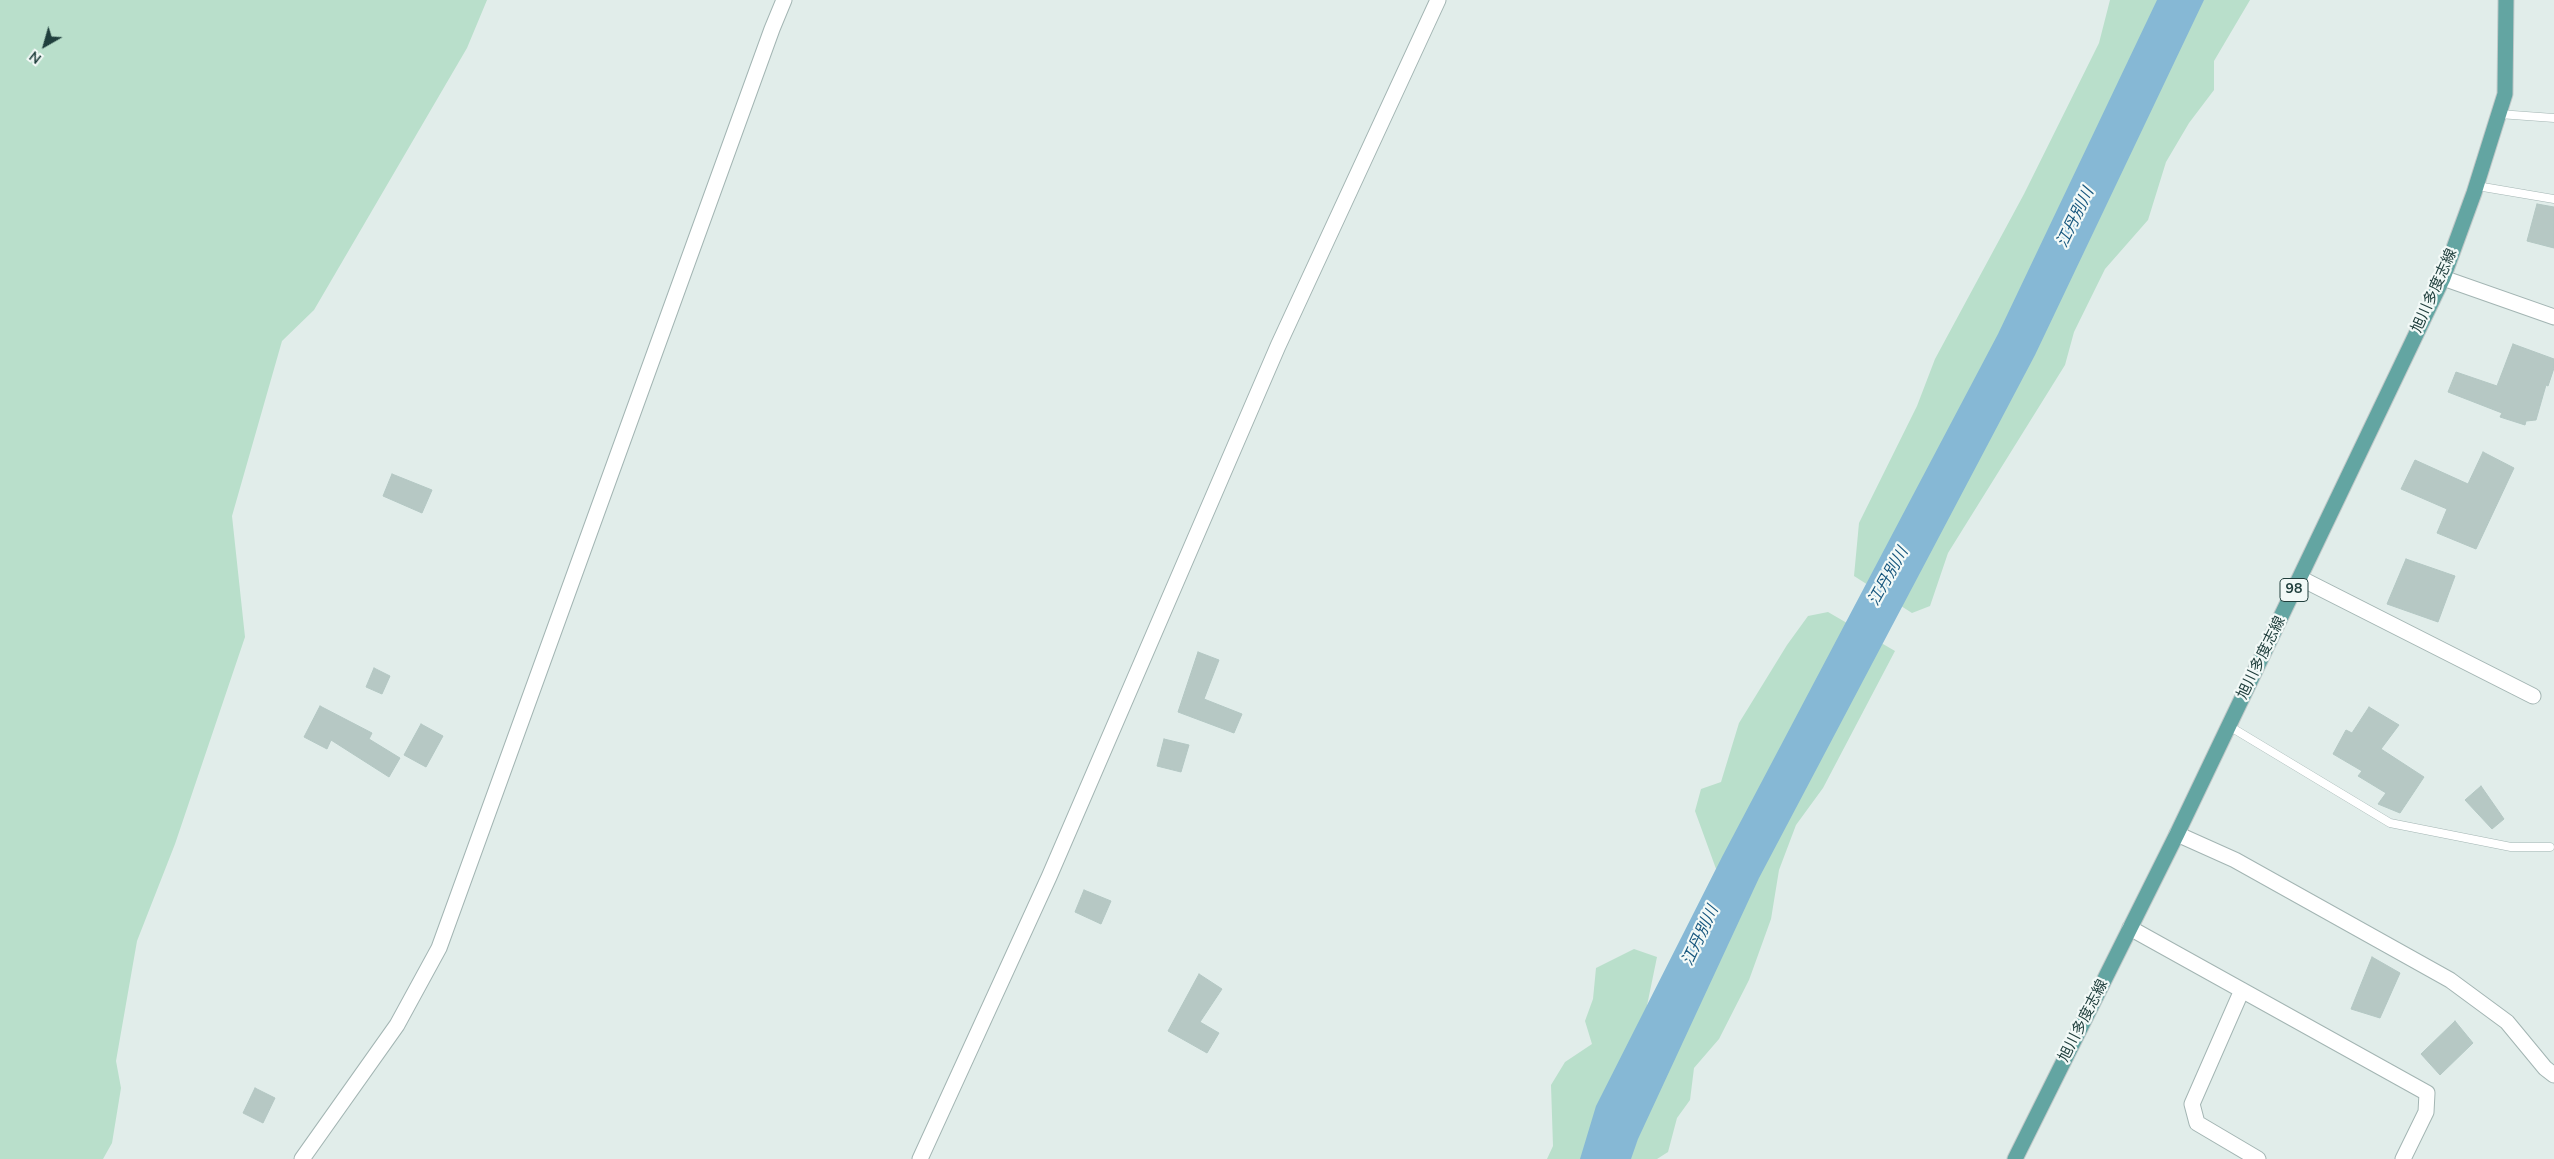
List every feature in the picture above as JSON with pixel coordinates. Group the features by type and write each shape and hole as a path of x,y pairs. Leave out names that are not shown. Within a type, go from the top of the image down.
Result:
{"main road":[{"name":"旭川多度志線","path":"2015,1159 2177,834 2443,278 2477,186 2505,94 2506,0"}],"street":[{"path":"302,1159 397,1025 439,948 784,0"},
{"path":"920,1159 1049,877 1278,346 1438,0"},
{"path":"2443,278 2554,317"},
{"path":"2300,578 2533,696"},
{"path":"2177,834 2235,860 2450,980 2507,1022 2545,1068 2554,1075"},
{"path":"2130,928 2427,1092 2426,1112 2403,1159"},
{"path":"2242,990 2192,1104 2197,1123 2258,1159"}],"lane":[{"path":"2499,114 2554,118"},
{"path":"2477,186 2554,199"},
{"path":"2229,726 2390,823 2511,847 2550,847"}],"green space":[{"path":"0,0 487,0 467,48 314,310 282,341 232,516 245,637 175,844 137,941 116,1061 121,1088 112,1143 103,1159 0,1159"},
{"path":"2110,0 2250,0 2214,61 2214,90 2189,123 2166,162 2148,220 2105,269 2074,332 2065,365 1948,553 1930,606 1912,613 1854,576 1859,523 1917,406 1935,359 2024,194 2099,43"},
{"path":"1828,612 1895,651 1823,788 1796,825 1779,870 1771,919 1749,980 1719,1039 1694,1068 1690,1100 1677,1118 1668,1152 1657,1159 1630,1159 1727,899 1695,811 1701,789 1721,782 1739,723 1787,645 1808,616"},
{"path":"1634,949 1657,957 1643,1025 1593,1159 1547,1159 1553,1146 1551,1085 1565,1062 1592,1044 1585,1021 1593,999 1596,968"}],"water":[{"name":"江丹別川","path":"2157,0 2204,0 2035,355 1759,878 1638,1139 1631,1159 1580,1159 1596,1106 1723,855 1998,334"}],"building":[{"path":"2537,204 2554,207 2554,248 2527,241"},
{"path":"2513,344 2554,359 2554,368 2548,386 2546,385 2536,420 2526,421 2525,425 2500,417 2502,413 2448,392 2456,372 2497,386"},
{"path":"2483,452 2514,468 2476,549 2437,533 2447,509 2401,489 2415,460 2468,484"},
{"path":"392,474 432,490 422,513 383,496"},
{"path":"2406,559 2455,576 2438,622 2387,604"},
{"path":"1198,652 1219,660 1204,699 1242,714 1234,733 1178,712"},
{"path":"374,668 390,676 382,694 366,687"},
{"path":"320,706 372,733 369,739 400,758 389,777 331,740 327,749 304,737"},
{"path":"2369,707 2399,725 2381,749 2424,777 2400,813 2378,804 2386,793 2358,776 2362,771 2333,754 2346,730 2352,733"},
{"path":"421,724 443,736 426,767 404,755"},
{"path":"1164,739 1189,745 1181,772 1157,766"},
{"path":"2481,786 2504,819 2492,829 2465,800"},
{"path":"1084,890 1111,901 1101,924 1075,912"},
{"path":"2372,957 2400,973 2380,1018 2351,1009"},
{"path":"1199,974 1222,989 1200,1022 1219,1033 1207,1053 1168,1031"},
{"path":"2455,1021 2473,1043 2440,1075 2421,1054"},
{"path":"255,1088 275,1098 263,1123 243,1113"}]}
